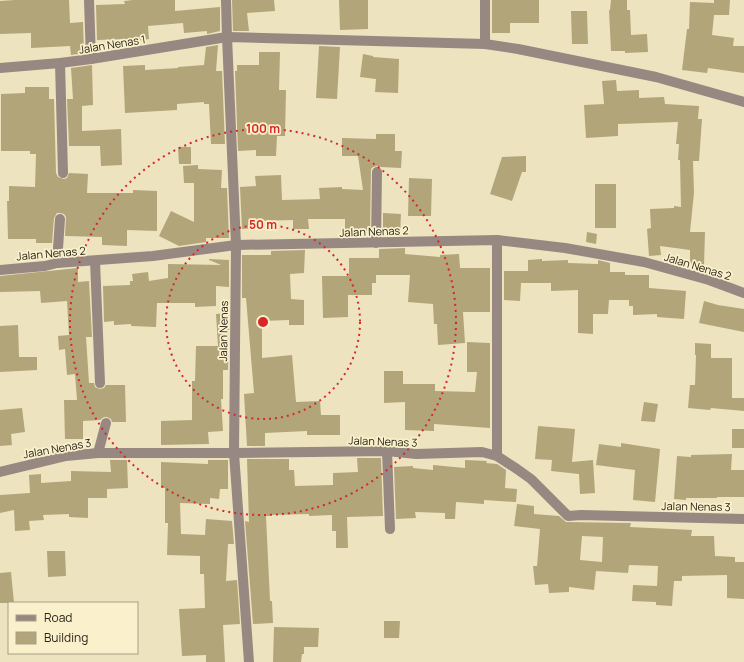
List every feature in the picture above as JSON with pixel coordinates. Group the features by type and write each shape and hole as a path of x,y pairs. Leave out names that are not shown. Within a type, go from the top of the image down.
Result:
{"street":[{"path":"89,0 91,60"},
{"name":"Jalan Nenas","path":"226,0 236,246 234,453 249,662"},
{"path":"485,0 485,44"},
{"name":"Jalan Nenas 1","path":"0,68 91,60 227,37 485,44 518,49 656,77 744,102"},
{"path":"60,63 63,173"},
{"path":"376,244 378,172"},
{"path":"57,263 60,219"},
{"path":"497,240 497,456"},
{"name":"Jalan Nenas 2","path":"0,270 45,266 57,263 153,256 236,246 376,244 497,240 565,248 644,262 710,280 744,293"},
{"path":"94,261 100,383"},
{"path":"98,453 106,423"},
{"path":"387,451 390,529"},
{"name":"Jalan Nenas 3","path":"0,472 66,456 98,453 387,451 416,454 482,452 497,456 531,480 568,516 581,515 744,519"}],"building":[{"path":"69,0 70,23 83,22 84,53 71,55 70,46 31,48 31,33 0,34 0,1"},
{"path":"175,0 175,11 220,7 220,31 207,34 207,31 184,33 183,23 148,26 149,39 129,42 129,39 97,40 96,5 125,4 124,1"},
{"path":"232,0 274,0 275,11 247,13 249,31 233,31"},
{"path":"339,0 368,0 368,29 340,30"},
{"path":"492,0 539,0 539,23 510,23 510,33 492,33"},
{"path":"611,0 627,0 627,10 630,10 631,35 647,34 648,52 625,53 625,51 611,51 609,10"},
{"path":"714,0 730,0 729,15 714,15 712,35 734,38 733,46 744,46 744,73 708,68 707,73 682,70 687,29 689,29 690,2 714,3"},
{"path":"571,11 587,11 588,44 572,44"},
{"path":"218,45 216,71 222,71 225,144 211,144 209,104 204,104 204,102 177,104 177,110 125,113 123,66 145,65 145,70 204,65 206,47"},
{"path":"319,46 340,47 337,99 316,98"},
{"path":"259,52 280,52 279,90 286,90 285,136 277,136 276,156 256,156 256,150 238,151 235,71 237,71 237,65 259,65"},
{"path":"363,54 373,57 399,59 398,93 375,92 376,79 360,77"},
{"path":"92,65 93,105 82,106 82,131 121,129 122,165 101,166 100,146 69,146 67,99 73,99 71,68"},
{"path":"616,80 617,91 639,90 639,98 664,97 665,104 699,106 698,119 702,119 699,161 693,161 694,193 690,232 705,232 704,266 690,265 690,250 660,246 661,255 649,256 647,229 651,228 650,209 674,208 674,206 681,207 680,160 678,160 679,144 676,144 678,122 618,124 618,136 586,138 584,105 604,104 602,81"},
{"path":"25,87 49,87 49,99 54,99 56,173 58,177 64,179 67,178 69,173 88,174 87,193 133,193 133,190 157,191 157,231 127,230 127,246 102,245 102,237 65,236 66,217 64,214 57,213 54,218 52,243 36,243 36,239 8,239 7,201 9,201 9,186 35,187 36,154 30,154 30,151 1,151 1,94 25,93"},
{"path":"376,134 395,134 395,151 402,151 401,168 377,166 371,169 370,233 345,232 345,219 308,219 309,229 293,229 293,220 255,221 255,228 242,229 240,187 256,186 255,176 281,175 282,200 320,199 319,188 342,187 342,189 363,190 358,156 342,156 342,138 376,139"},
{"path":"178,147 191,147 191,164 179,164"},
{"path":"526,156 526,172 522,172 512,201 490,194 502,157"},
{"path":"198,165 198,169 222,170 221,188 227,188 229,238 206,238 206,242 179,246 159,236 171,211 194,222 194,183 184,183 183,166"},
{"path":"409,178 432,179 431,216 408,216"},
{"path":"595,184 616,184 616,228 595,228"},
{"path":"383,213 401,214 400,235 383,236"},
{"path":"587,232 597,234 596,244 586,242"},
{"path":"405,248 405,254 440,257 440,255 459,254 460,268 490,268 490,312 463,312 465,343 438,345 437,324 434,324 433,304 408,302 410,275 376,275 376,283 372,283 372,295 348,295 348,317 323,318 322,276 349,276 349,258 379,258 379,249"},
{"path":"305,250 304,273 290,274 291,299 304,300 304,325 289,325 289,320 262,321 262,358 292,355 296,402 320,401 321,415 340,415 340,435 307,435 307,431 265,433 265,446 247,446 244,394 254,393 246,298 242,298 242,255 271,255 271,251"},
{"path":"209,259 229,260 229,287 216,286 216,306 195,307 195,303 157,303 156,327 131,326 131,324 114,325 114,321 104,322 103,286 130,285 130,281 133,281 132,274 148,272 149,281 168,278 168,264 221,265"},
{"path":"542,259 542,261 568,260 568,263 598,264 598,260 610,263 610,272 625,272 625,275 649,275 649,288 686,291 684,319 657,317 657,314 633,315 633,306 629,306 629,300 609,300 608,314 593,314 593,334 578,333 578,290 551,291 551,283 521,283 520,301 504,300 504,271 528,271 528,260"},
{"path":"78,268 78,282 89,281 92,337 86,337 89,383 94,383 95,387 100,389 104,388 106,385 125,385 126,422 112,422 111,419 107,417 100,420 83,421 83,439 65,439 64,400 77,400 75,374 67,375 65,349 59,350 58,336 69,335 67,301 41,303 40,291 0,292 0,276"},
{"path":"704,301 744,309 744,332 699,323"},
{"path":"229,313 228,370 223,370 223,399 221,399 223,431 208,432 209,444 161,445 161,421 192,420 192,381 195,381 196,346 218,346 216,314"},
{"path":"18,325 19,357 37,357 37,370 0,372 0,326"},
{"path":"467,342 490,343 490,428 434,424 434,431 405,430 405,402 384,403 384,371 403,371 403,384 435,384 435,391 475,392 477,372 467,372"},
{"path":"695,343 711,344 711,358 732,358 732,398 744,398 744,411 711,408 710,410 688,408 690,385 695,385"},
{"path":"644,402 658,404 655,422 641,421"},
{"path":"22,408 25,432 11,434 12,445 0,446 0,410"},
{"path":"538,426 575,429 572,462 593,460 595,493 580,494 579,474 551,471 552,460 535,459"},
{"path":"732,429 744,429 744,448 732,448"},
{"path":"621,443 660,449 655,502 633,500 635,470 596,465 599,444 621,447"},
{"path":"732,454 731,470 744,470 744,497 686,498 686,500 674,499 677,456 691,457 691,455"},
{"path":"357,458 381,458 383,516 347,517 348,548 336,548 336,531 332,531 332,515 309,516 309,514 266,516 270,601 272,601 273,623 253,624 245,521 249,522 247,459 289,459 289,470 294,470 295,486 333,485 333,473 358,472"},
{"path":"110,460 127,460 128,488 107,489 107,498 88,498 88,518 69,517 69,514 43,515 44,520 29,521 30,530 15,531 14,510 0,513 0,495 30,493 29,475 41,474 41,483 71,481 71,471 111,472"},
{"path":"208,460 228,460 228,489 220,489 219,499 210,498 210,504 180,503 181,534 205,535 206,519 232,521 234,544 228,544 226,581 237,580 240,624 223,625 225,662 206,662 206,655 182,656 179,609 205,608 204,574 200,574 200,556 167,555 168,523 165,523 165,488 161,488 161,462 208,464"},
{"path":"465,460 487,461 486,463 497,464 506,470 505,488 517,489 516,502 484,500 484,504 456,502 455,519 445,519 445,513 415,512 416,518 396,519 394,467 413,466 413,468 433,470 433,465 465,468"},
{"path":"517,504 534,506 534,514 559,516 566,522 631,523 630,527 692,530 691,536 714,536 715,556 735,557 735,562 744,562 744,599 727,598 727,575 682,576 682,581 674,581 672,606 656,605 656,602 632,601 633,585 657,586 658,566 629,565 628,573 596,571 594,590 569,587 569,592 549,593 548,584 535,585 533,566 537,566 540,529 514,526","holes":["582,536 603,537 602,562 580,560"]},
{"path":"47,551 65,551 66,576 48,577"},
{"path":"11,572 14,602 0,603 0,573"},
{"path":"384,621 400,621 399,638 384,638"},
{"path":"274,627 319,628 318,647 304,647 304,654 302,654 301,662 273,662"}]}
